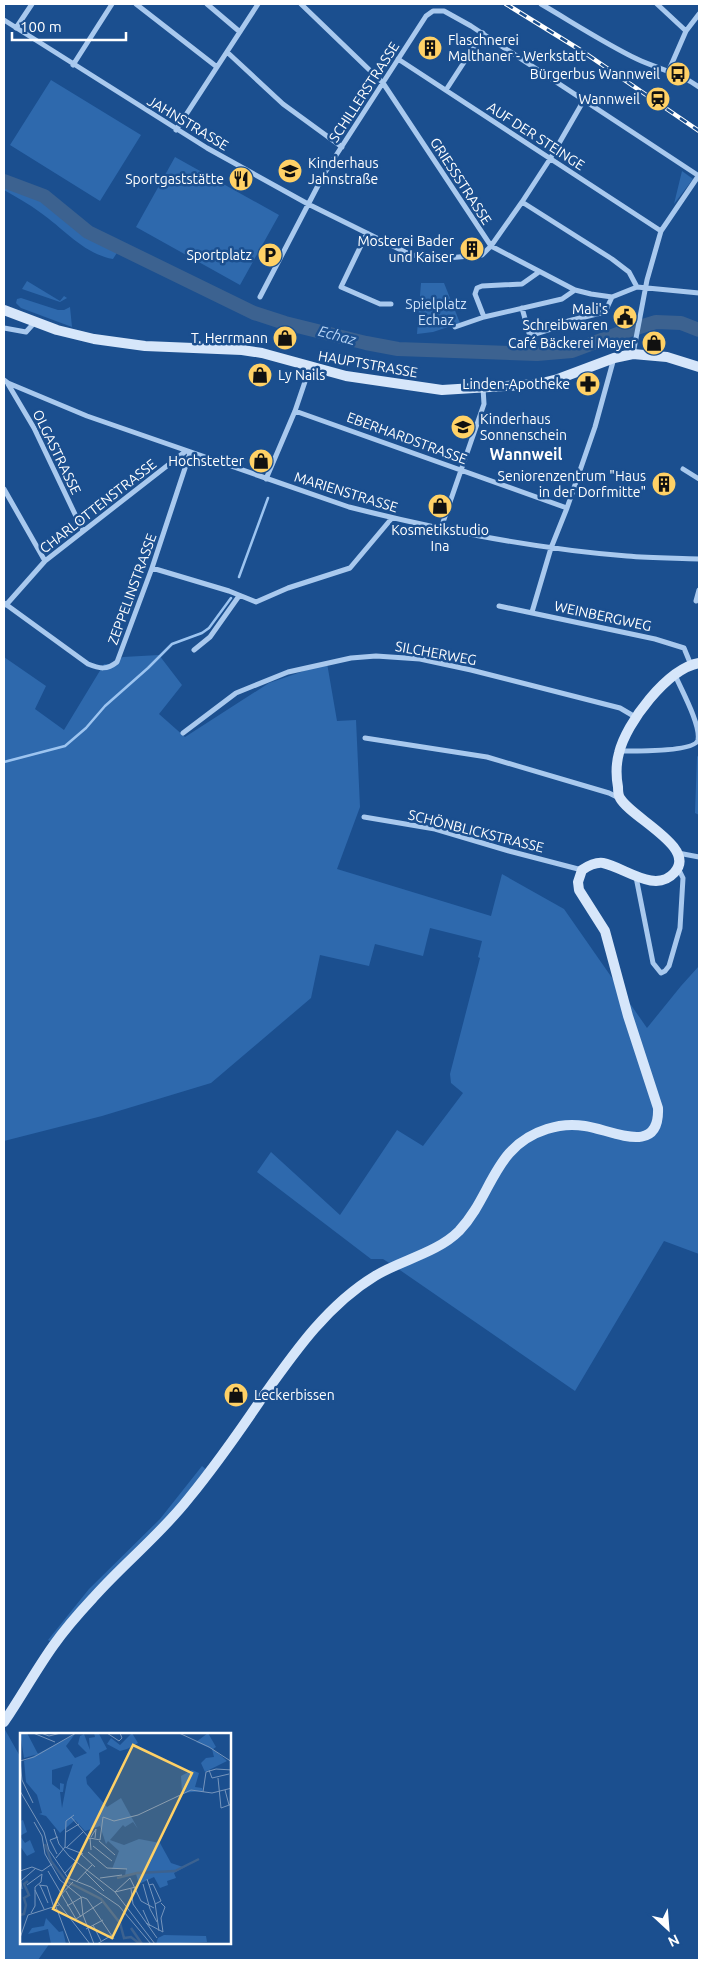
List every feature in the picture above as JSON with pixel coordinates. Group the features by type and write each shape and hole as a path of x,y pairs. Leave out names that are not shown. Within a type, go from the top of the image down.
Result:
{"street":[{"path":"16,28 32,4"},
{"path":"73,65 112,4"},
{"path":"136,4 217,67"},
{"path":"207,4 240,32"},
{"path":"176,130 258,4"},
{"name":"GRIESSSTRASSE","path":"301,4 384,83 491,246 575,290 612,297"},
{"path":"541,4 635,58 684,77 699,88"},
{"path":"657,4 686,31"},
{"name":"SCHILLERSTRASSE","path":"260,297 308,204 342,147 426,16 436,10 451,15 483,33"},
{"path":"669,70 686,31 698,17"},
{"name":"JAHNSTRASSE","path":"4,20 176,130 308,204 405,252 419,257 435,259 482,256 491,246"},
{"path":"446,90 483,33 699,176 661,231 646,288 633,354"},
{"path":"227,52 283,104 342,147"},
{"name":"AUF DER STEINGE","path":"398,60 661,231"},
{"path":"491,246 550,159 584,100"},
{"path":"522,202 612,259 628,272 637,287"},
{"path":"367,233 341,287 380,304 391,304"},
{"path":"484,317 476,296 477,288 482,286 522,284 539,272"},
{"path":"522,308 532,335 568,321 605,312 612,297 637,287 699,293"},
{"path":"455,327 484,317 562,299 575,290"},
{"name":"HAUPTSTRASSE","path":"4,310 66,332 94,339 146,346 234,349 262,353 310,368 346,376 442,390 548,382 614,358 633,354 661,356 699,367"},
{"path":"4,328 26,332 35,322"},
{"path":"532,612 551,548 595,427 614,358"},
{"path":"266,479 295,411 310,368"},
{"name":"MARIENSTRASSE","path":"6,381 87,416 349,507 441,528 551,548 628,556 699,559"},
{"name":"OLGASTRASSE","path":"6,381 34,428 84,531"},
{"path":"441,528 484,404 483,387"},
{"name":"EBERHARDSTRASSE","path":"295,411 567,508"},
{"name":"CHARLOTTENSTRASSE","path":"5,604 45,561 188,452"},
{"name":"ZEPPELINSTRASSE","path":"5,604 88,664 98,668 105,668 117,662 152,568 188,452"},
{"path":"683,469 699,479"},
{"path":"4,489 45,561"},
{"path":"152,568 229,591 256,602 288,588 350,568 392,518"},
{"path":"696,601 699,590"},
{"path":"194,650 210,637 239,596"},
{"name":"WEINBERGWEG","path":"499,606 655,638 684,648 695,664"},
{"name":"SILCHERWEG","path":"182,733 236,693 288,672 350,658 376,656 420,659 471,670 620,708 637,718"},
{"path":"620,798 616,774 619,751 627,731 652,694 675,675 695,664"},
{"path":"619,751 681,749 693,746 696,743 698,739 696,724 675,675"},
{"path":"4,1722 54,1644 71,1623 114,1576 168,1524 209,1472 286,1364 316,1328 353,1291 374,1276 444,1242 458,1232 470,1217 504,1158 516,1145 532,1135 549,1128 566,1125 584,1126 638,1138 656,1128 658,1108 628,1016 605,931 579,890 578,882 582,870 594,864 603,863 658,881 668,878 678,868 680,859 670,842 639,818 620,798 599,790 487,758 365,738"},
{"name":"SCHÖNBLICKSTRASSE","path":"364,816 435,829 508,851 582,870"},
{"path":"678,853 699,857"},
{"path":"635,875 653,963 661,973 669,966 680,928 683,878 678,868"}],"green space":[{"path":"51,80 141,135 100,201 10,145"},
{"path":"175,157 279,215 240,285 136,227"},
{"path":"682,171 693,179 674,204"},
{"path":"4,181 44,196 88,232 120,248 113,259 93,252 50,219 4,190"},
{"path":"27,281 60,301 64,296 67,298 60,302 22,289"},
{"name":"Spielplatz Echaz","path":"421,283 444,283 460,323 433,332 417,334"},
{"path":"21,298 58,310 70,307 72,327 21,308 16,303 17,299"},
{"path":"159,655 182,685 159,714 185,737 269,683 327,663 337,721 356,720 360,807 337,869 491,916 502,874 564,909 647,1028 699,966 699,1254 664,1241 575,1391 394,1266 383,1259 371,1259 257,1172 271,1152 340,1215 397,1130 423,1146 463,1093 451,1083 450,1074 480,958 478,957 482,941 430,928 423,956 375,944 369,966 320,955 311,998 211,1083 102,1116 4,1141 4,657 46,686 35,709 64,730 104,664 111,664 123,657"},
{"path":"699,754 699,815 695,813 697,757"},
{"path":"202,1466 209,1472 54,1644 48,1640 89,1589 160,1519"},
{"path":"4,1728 20,1756 20,1944 49,1944 38,1960 4,1960"}],"waterway":[{"name":"Echaz","path":"4,181 44,196 88,232 254,313 285,323 366,343 398,349 537,354 572,351 656,322 681,323 699,330"},
{"path":"239,577 268,498"},
{"path":"4,762 65,746 172,644 202,633 209,628 231,598"}],"railway":[{"path":"506,4 582,51 699,131"}],"place":[{"name":"Flaschnerei Malthaner - Werkstatt","path":"430,48"},
{"name":"Bürgerbus Wannweil","path":"678,74"},
{"name":"Wannweil","path":"658,99"},
{"name":"Kinderhaus Jahnstraße","path":"290,171"},
{"name":"Sportgaststätte","path":"241,179"},
{"name":"Mosterei Bader und Kaiser","path":"472,249"},
{"name":"Sportplatz","path":"270,255"},
{"name":"Mali's Schreibwaren","path":"625,317"},
{"name":"T. Herrmann","path":"285,338"},
{"name":"Café Bäckerei Mayer","path":"654,343"},
{"name":"Ly Nails","path":"260,375"},
{"name":"Linden-Apotheke","path":"588,384"},
{"name":"Kinderhaus Sonnenschein","path":"463,427"},
{"name":"Hochstetter","path":"261,461"},
{"name":"Seniorenzentrum \"Haus in der Dorfmitte\"","path":"664,484"},
{"name":"Kosmetikstudio Ina","path":"440,506"},
{"name":"Leckerbissen","path":"236,1395"}],"district":[{"name":"Wannweil","path":"526,454"}]}
